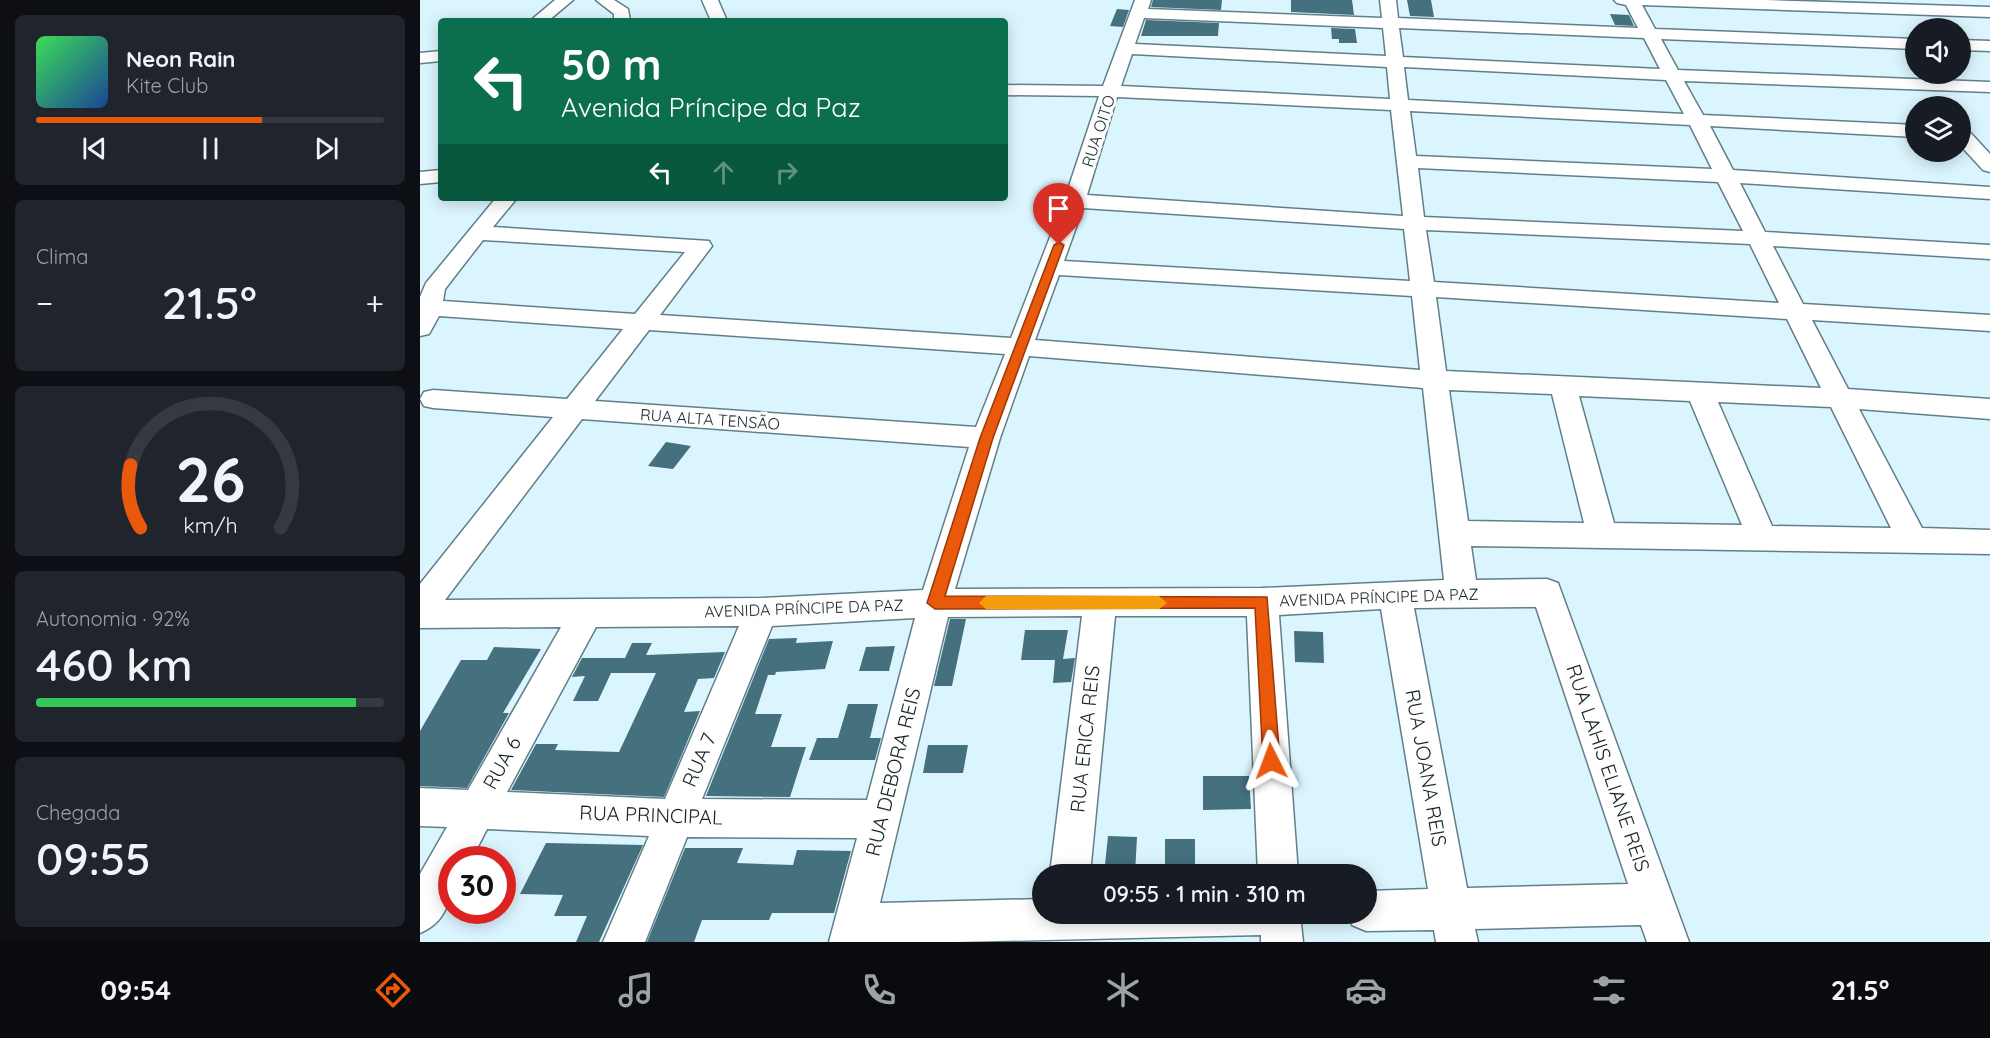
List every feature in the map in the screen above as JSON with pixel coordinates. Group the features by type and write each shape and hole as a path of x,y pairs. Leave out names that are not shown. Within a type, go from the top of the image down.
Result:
{"street":[{"path":"542,18 564,0"},
{"path":"604,0 622,12 622,18"},
{"path":"710,0 718,18"},
{"path":"1388,0 1406,162 1462,594"},
{"path":"1622,0 1844,4 1990,12"},
{"path":"1631,0 1698,122 1912,539"},
{"path":"1844,4 1905,72"},
{"path":"1141,7 1390,25 1905,43"},
{"name":"RUA OITO","path":"935,603 987,438 1075,201 1110,92 1128,49 1141,7"},
{"path":"1971,45 1990,46"},
{"path":"1128,49 1905,84"},
{"path":"420,58 438,56"},
{"path":"1916,84 1990,87"},
{"path":"1916,84 1927,96"},
{"path":"1008,90 1110,92 1400,108 1905,131"},
{"path":"1971,134 1990,135"},
{"path":"1971,144 1990,166"},
{"path":"1406,162 1726,176 1990,193"},
{"path":"504,201 434,288 424,318 644,321 1021,347 1434,380 1839,398 1990,409"},
{"path":"1075,201 1414,223 1758,238 1990,252"},
{"path":"420,608 577,410 701,246 477,232"},
{"path":"1051,267 1990,323"},
{"path":"1563,386 1602,535"},
{"path":"1700,392 1762,537"},
{"name":"RUA ALTA TENSÃO","path":"433,399 987,438"},
{"path":"1454,532 1990,542"},
{"name":"AVENIDA PRÍNCIPE DA PAZ","path":"420,614 761,612 935,603 1262,602 1395,594 1547,593"},
{"name":"RUA LAHIS ELIANE REIS","path":"1547,593 1668,942"},
{"name":"RUA JOANA REIS","path":"1395,594 1454,925"},
{"path":"1262,602 1277,864"},
{"name":"RUA DEBORA REIS","path":"853,933 935,603"},
{"name":"RUA ERICA REIS","path":"1071,864 1100,603"},
{"name":"RUA 7","path":"624,942 761,612"},
{"name":"RUA 6","path":"420,913 586,614"},
{"name":"RUA PRINCIPAL","path":"420,807 674,818 881,819"},
{"path":"1377,913 1454,925 1656,904"},
{"path":"853,933 1083,924"},
{"path":"1281,924 1282,942"}],"building":[{"path":"1153,0 1222,0 1221,10 1151,7"},
{"path":"1291,0 1352,0 1354,15 1291,12"},
{"path":"1407,0 1431,0 1434,17 1410,16"},
{"path":"1117,9 1129,10 1123,27 1110,26"},
{"path":"1610,14 1629,15 1634,26 1615,25"},
{"path":"1146,20 1219,23 1218,36 1141,36"},
{"path":"1331,28 1355,29 1357,43 1339,43 1339,39 1332,39"},
{"path":"666,442 691,446 673,469 648,466"},
{"path":"950,619 966,619 952,686 934,686"},
{"path":"1025,630 1068,630 1063,659 1075,658 1071,682 1053,683 1055,660 1021,660"},
{"path":"1294,631 1323,632 1324,663 1295,662"},
{"path":"797,638 796,643 833,641 825,669 776,672 775,675 768,675 755,714 782,714 771,747 806,747 790,797 706,796 769,639"},
{"path":"632,643 652,643 646,655 725,652 714,678 698,679 684,712 700,711 664,797 511,790 536,744 558,744 555,750 619,752 656,673 611,673 598,701 573,701 585,676 572,677 582,658 625,658"},
{"path":"895,646 889,671 859,671 866,647"},
{"path":"494,647 541,649 503,713 509,713 467,788 420,786 420,731 461,660 487,660"},
{"path":"848,704 878,704 870,738 881,738 875,760 809,760 817,738 838,738"},
{"path":"928,745 968,745 963,773 923,773"},
{"path":"1203,776 1249,776 1251,809 1203,810"},
{"path":"1108,836 1137,837 1136,864 1105,864"},
{"path":"1165,839 1195,839 1195,864 1165,864"},
{"path":"546,843 643,845 599,942 576,942 587,916 554,916 563,895 520,894"},
{"path":"685,848 743,848 737,863 793,865 797,850 851,851 834,913 772,913 769,920 702,920 694,942 647,942"}],"slow traffic":[{"path":"986,603 1159,603"}],"route":[{"path":"1059,245 987,438 935,603 1262,602 1271,761"}]}
